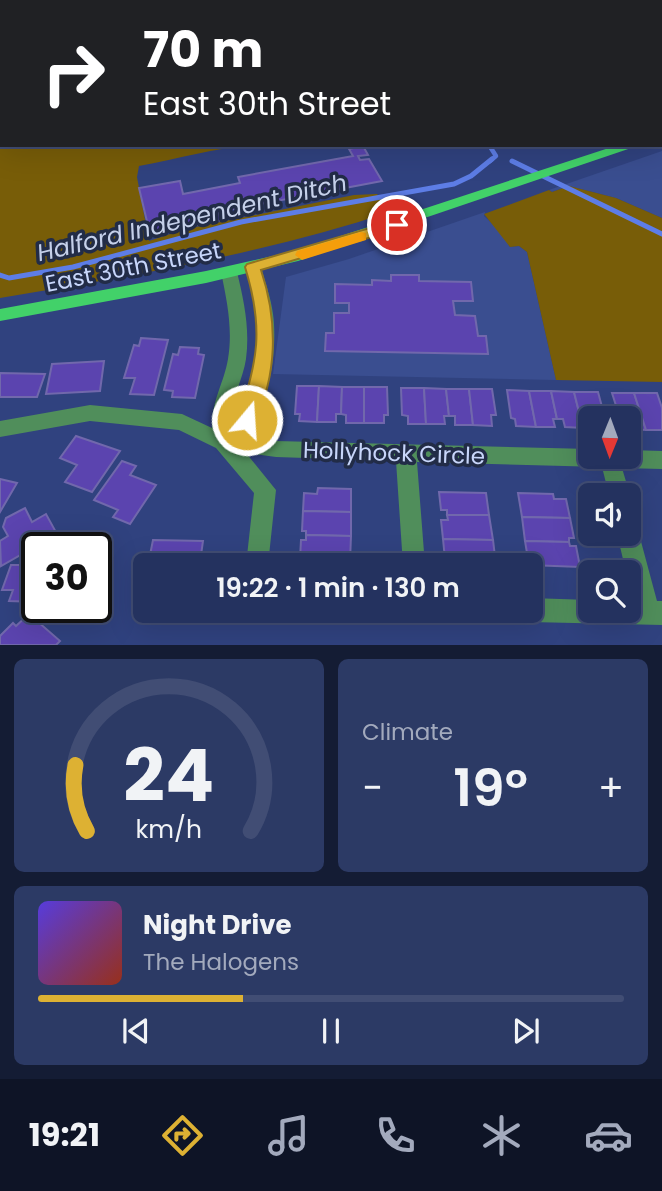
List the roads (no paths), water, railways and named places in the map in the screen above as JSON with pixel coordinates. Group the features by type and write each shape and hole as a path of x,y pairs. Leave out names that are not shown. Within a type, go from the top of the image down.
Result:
{"main road":[{"name":"East 30th Street","path":"0,315 229,272 323,249 626,147"}],"street":[{"path":"223,442 247,420 263,369 264,315 253,267"},
{"path":"223,442 221,411 237,361 239,333 229,272"},
{"path":"0,429 90,413 182,422 223,442 265,490 258,553"},
{"name":"Hollyhock Circle","path":"223,442 276,449 578,458"},
{"path":"406,453 413,553"},
{"name":"Hollyhock Circle","path":"641,460 662,460"},
{"path":"543,610 655,613 632,546"}],"waterway":[{"name":"Halford Independent Ditch","path":"490,147 496,156 490,161"},
{"name":"Halford Independent Ditch","path":"0,275 9,278 73,267 241,222 454,184 471,176 492,159"},
{"path":"512,161 662,234"}]}
